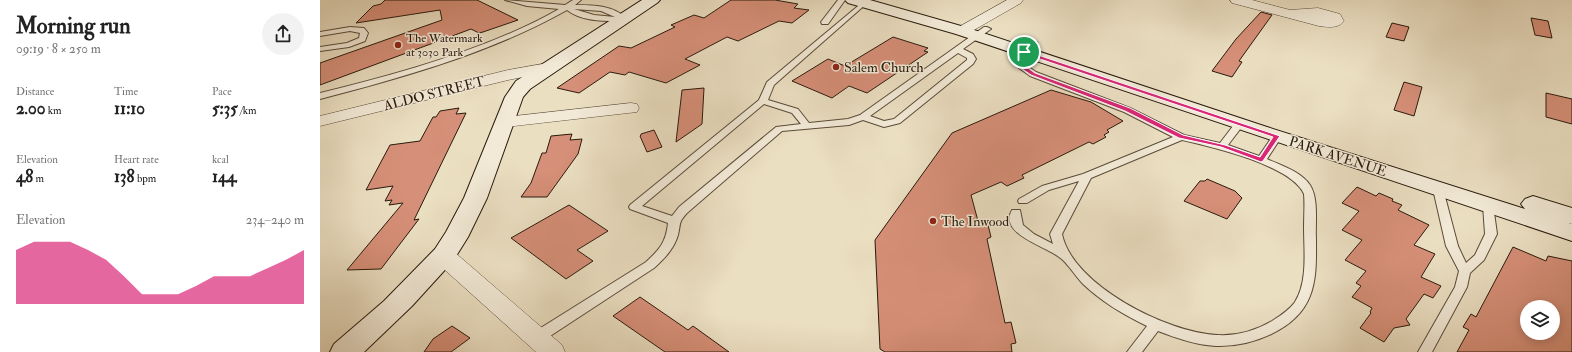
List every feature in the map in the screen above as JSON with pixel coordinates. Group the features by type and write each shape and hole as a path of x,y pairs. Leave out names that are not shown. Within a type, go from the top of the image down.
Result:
{"main road":[{"path":"344,352 401,301 444,256 476,195 514,97 523,85 652,0"},
{"name":"PARK AVENUE","path":"885,0 1029,48 1572,216"},
{"name":"PARK AVENUE","path":"859,2 974,30"},
{"name":"PARK AVENUE","path":"1029,48 1239,124 1572,233"}],"street":[{"path":"974,30 1016,0"},
{"path":"1237,0 1291,14"},
{"name":"ALDO STREET","path":"320,121 508,75 548,68"},
{"path":"505,122 631,108"},
{"path":"444,256 545,345"}],"lane":[{"path":"508,0 567,7 573,13 605,19 623,19"},
{"path":"320,96 425,67 490,44 567,7 578,0"},
{"path":"825,22 842,0"},
{"path":"674,221 634,207 763,101 770,84 859,2"},
{"path":"320,34 350,29 361,30 364,33 362,39 349,45 320,49"},
{"path":"545,345 650,265 664,252 672,236 674,221 683,210 779,130 806,125 849,122 863,117 957,50 974,30"},
{"path":"1029,48 1019,57 1019,61 1022,66 1033,74 1128,110 1181,136 1222,146 1261,160 1292,175 1301,182 1309,195 1310,247 1306,291 1300,305 1289,317 1275,326 1257,334 1235,339 1212,340 1188,335 1156,324 1119,306 1083,278 1057,243 1056,234 1087,176"},
{"path":"863,117 884,124 897,120 970,62 972,59 970,56 957,50"},
{"path":"763,101 795,111 806,125"},
{"path":"1222,146 1239,124"},
{"path":"1023,201 1032,193 1060,183 1087,176 1181,136"},
{"path":"1261,160 1276,136"},
{"path":"1438,189 1452,246 1465,271"},
{"path":"1425,352 1458,292 1465,271 1480,257 1491,234 1488,205"},
{"path":"1016,213 1016,224 1022,231 1034,239 1064,254"},
{"path":"1134,352 1138,349 1156,324"}],"building":[{"name":"The Watermark at 3030 Park","path":"385,0 477,0 518,20 479,33 471,29 320,85 320,63 442,20 440,10 356,23 373,6 381,4"},
{"path":"731,0 775,0 798,4 794,8 809,10 792,23 779,21 738,41 727,37 685,59 700,65 666,83 629,72 625,75 610,72 579,93 557,88 619,46 631,48 675,27 671,25 694,15 704,18"},
{"path":"1261,12 1272,15 1239,61 1242,62 1232,77 1212,71 1236,39"},
{"path":"1531,18 1548,21 1552,38 1535,35"},
{"path":"1392,23 1409,27 1404,41 1386,37"},
{"name":"Salem Church","path":"893,37 928,48 924,51 928,52 867,93 849,86 832,98 792,81 828,59 845,66"},
{"path":"1404,82 1422,87 1414,116 1394,110"},
{"path":"704,88 702,124 676,142 682,90"},
{"name":"The Inwood","path":"1051,90 1091,102 1123,121 1107,130 1109,132 1104,135 1106,137 1093,144 1089,142 1022,175 1024,178 1007,186 1001,182 971,195 978,221 987,221 991,237 987,239 1005,323 1011,322 1016,343 1011,344 1012,352 885,352 880,349 875,240 952,133"},
{"path":"1546,93 1572,99 1572,124 1546,117"},
{"path":"459,108 456,114 466,113 414,220 419,219 381,269 347,270 403,203 389,205 392,200 385,201 393,186 366,190 390,145 420,141 433,117 436,117 440,111"},
{"path":"654,130 662,147 647,152 640,136 641,134"},
{"path":"572,134 570,140 582,139 578,154 547,197 521,197 531,183 542,153 546,153 551,136"},
{"path":"1207,179 1235,191 1242,198 1227,219 1184,201 1200,181 1205,181"},
{"path":"1357,187 1376,196 1379,193 1393,199 1392,201 1402,205 1398,210 1429,225 1414,245 1435,254 1421,277 1441,286 1433,298 1424,294 1406,319 1410,325 1394,328 1384,342 1360,328 1371,313 1372,308 1352,297 1361,286 1356,283 1366,271 1345,260 1362,240 1342,230 1359,211 1342,203"},
{"path":"569,205 608,231 577,250 593,261 566,279 511,238"},
{"path":"1513,247 1546,261 1548,256 1572,261 1572,352 1457,352 1469,330 1463,327 1471,314 1476,317"},
{"path":"640,297 688,330 693,326 729,352 665,352 613,316"},
{"path":"452,326 470,338 451,352 424,352 433,339"}],"place":[{"name":"The Watermark at 3030 Park","path":"398,45"},
{"name":"Salem Church","path":"836,67"},
{"name":"The Inwood","path":"933,221"}],"route":[{"path":"1024,52 1276,136 1261,160 1202,140 1181,136 1128,110 1033,74 1022,66 1019,61 1019,57 1024,52"}]}
